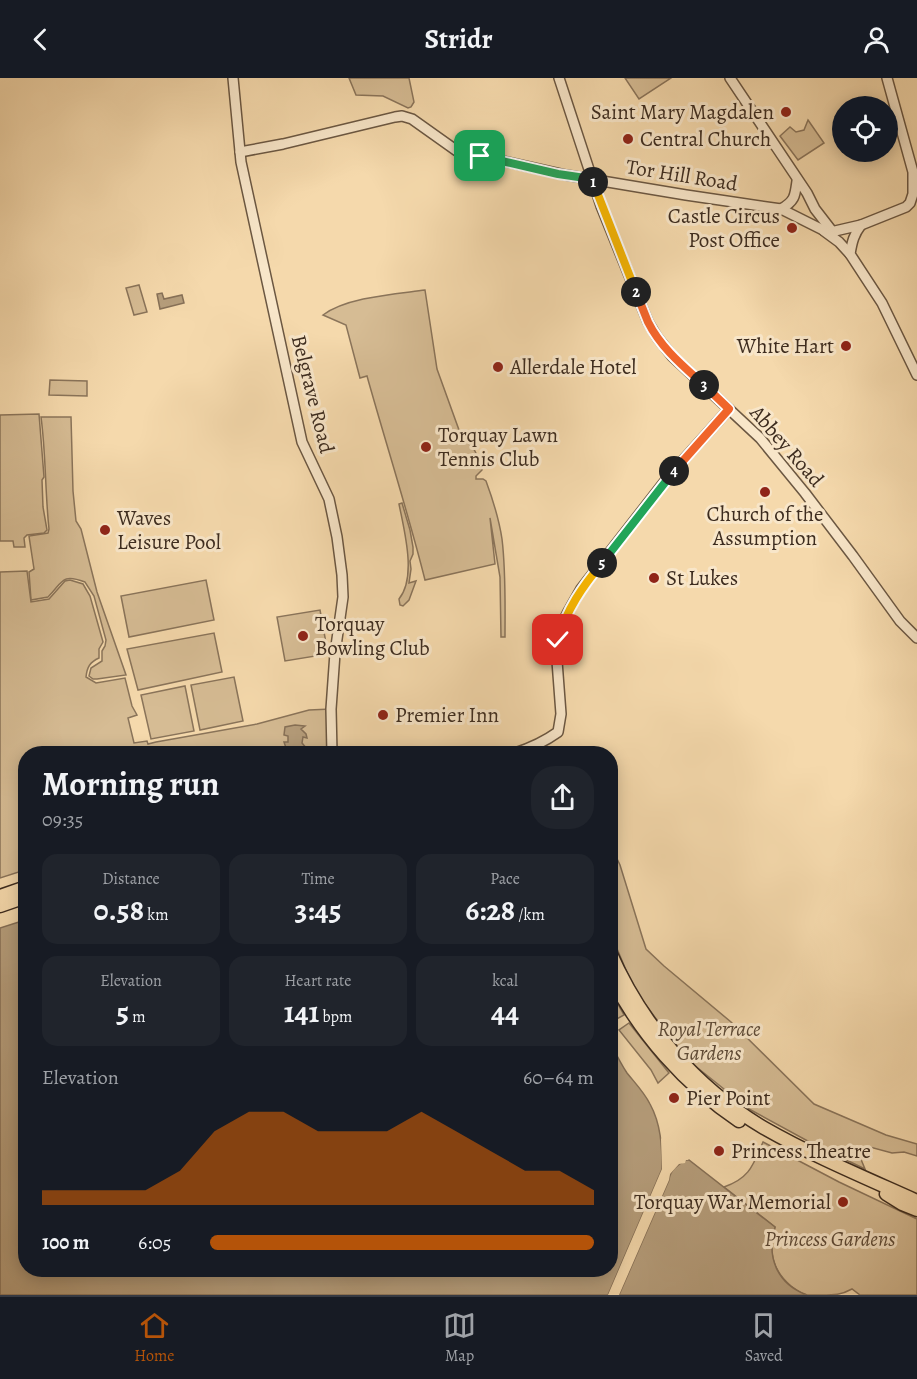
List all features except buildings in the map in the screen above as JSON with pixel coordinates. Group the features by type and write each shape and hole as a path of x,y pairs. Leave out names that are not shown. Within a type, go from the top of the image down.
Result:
{"main road":[{"path":"0,896 18,890"},
{"path":"0,906 18,900"},
{"path":"618,970 635,1002 655,1030 698,1079 719,1097 756,1123 792,1144 917,1201"},
{"path":"618,989 647,1033 676,1069 717,1106 783,1148 917,1210"}],"street":[{"name":"Belgrave Road","path":"233,78 240,152 251,213 302,442 329,500 337,537 343,597 335,653 331,709 332,746"},
{"path":"559,78 592,179"},
{"path":"729,78 830,231 850,254 882,303 917,375"},
{"path":"830,231 861,225 913,202 915,182 913,172 886,78"},
{"name":"Tor Hill Road","path":"240,152 402,116 412,119 457,151 558,174 781,208 830,231"},
{"name":"Abbey Road","path":"592,179 648,322 657,338 672,356 759,438 805,493 894,613 917,638"},
{"path":"781,208 790,204 795,196 797,181"},
{"path":"850,254 855,232 861,225"},
{"path":"535,746 558,732 561,714 557,661 558,640 562,624 581,588 669,477 729,409"}],"green space":[{"path":"349,78 409,78 414,102 408,108 383,96 356,95"},
{"path":"625,78 671,78 639,99"},
{"path":"808,120 824,143 798,160 780,136 790,127 796,132 804,130"},
{"path":"139,285 147,312 134,315 126,288"},
{"name":"Torquay Lawn Tennis Club","path":"425,290 437,369 463,441 473,448 482,467 476,479 486,481 499,524 504,564 505,637 501,637 500,577 490,518 495,564 425,580 367,376 360,378 346,325 323,315 358,300"},
{"path":"50,380 87,381 87,396 49,395"},
{"path":"39,414 44,477 42,480 43,507 47,530 44,533 27,535 24,538 25,547 14,547 13,541 0,541 0,415"},
{"path":"41,417 71,417 76,521 81,529 97,592 126,675 97,679 89,676 91,668 102,661 102,651 106,640 94,596 85,582 71,578 63,580 48,597 31,600 29,572 34,569 29,536 48,533 49,529"},
{"path":"402,503 413,547 409,583 416,581 409,600 403,606 400,605 399,599 407,579 408,553 399,504"},
{"path":"27,571 31,602 49,599 65,581 70,580 83,584 90,596 103,642 99,649 99,658 90,665 86,677 96,683 125,678 132,706 137,715 128,718 134,743 147,741 148,744 257,724 309,710 331,709 332,746 18,746 18,872 0,878 0,572"},
{"path":"206,580 214,620 129,637 121,596"},
{"name":"Torquay Bowling Club","path":"320,610 328,654 285,661 277,617"},
{"path":"214,633 222,672 138,690 127,649"},
{"path":"234,677 243,721 200,730 191,685"},
{"path":"185,686 194,731 151,739 141,695"},
{"name":"Royal Terrace Gardens","path":"618,861 646,949 731,1022 814,1104 886,1135 917,1144 917,1156 870,1147 860,1157 865,1169 749,1109 689,1061 634,989 618,951"},
{"path":"618,1004 624,1015 618,1018"},
{"path":"629,1023 669,1073 658,1083 651,1070 619,1030"},
{"name":"Princess Gardens","path":"763,1142 917,1219 917,1295 860,1295 852,1289 838,1294 807,1295 791,1286 773,1260 772,1244 775,1227 724,1187 740,1179 750,1170"}],"shaded area":[{"path":"162,293 164,299 182,295 184,303 160,309 157,294"},
{"path":"305,726 301,729 307,738 303,737 302,743 304,746 285,746 284,742 288,742 288,736 284,735 285,727"},
{"path":"18,922 18,1277 616,1277 608,1295 0,1295 0,928"},
{"path":"618,1057 625,1070 645,1095 657,1119 662,1169 618,1272"},
{"path":"689,1160 775,1227 772,1249 776,1268 788,1284 807,1295 619,1295 671,1173"}],"pier":[{"path":"661,1138 664,1141 665,1169 611,1295 608,1295 616,1277 618,1277 618,1272 662,1169"},
{"path":"685,1157 689,1160 679,1164 670,1174 619,1295 616,1295 666,1180 667,1172 677,1161"}],"place":[{"name":"Saint Mary Magdalen","path":"786,112"},
{"name":"Central Church","path":"628,139"},
{"name":"Castle Circus Post Office","path":"792,228"},
{"name":"White Hart","path":"846,346"},
{"name":"Allerdale Hotel","path":"498,367"},
{"name":"Torquay Lawn Tennis Club","path":"426,447"},
{"name":"Church of the Assumption","path":"765,492"},
{"name":"Waves Leisure Pool","path":"105,530"},
{"name":"St Lukes","path":"654,578"},
{"name":"Torquay Bowling Club","path":"303,636"},
{"name":"Premier Inn","path":"383,715"},
{"name":"Pier Point","path":"674,1098"},
{"name":"Princess Theatre","path":"719,1151"},
{"name":"Torquay War Memorial","path":"843,1202"}],"route":[{"path":"480,156 558,174 592,179 648,322 657,338 672,356 729,409 669,477 581,588 562,624 558,640"}]}
